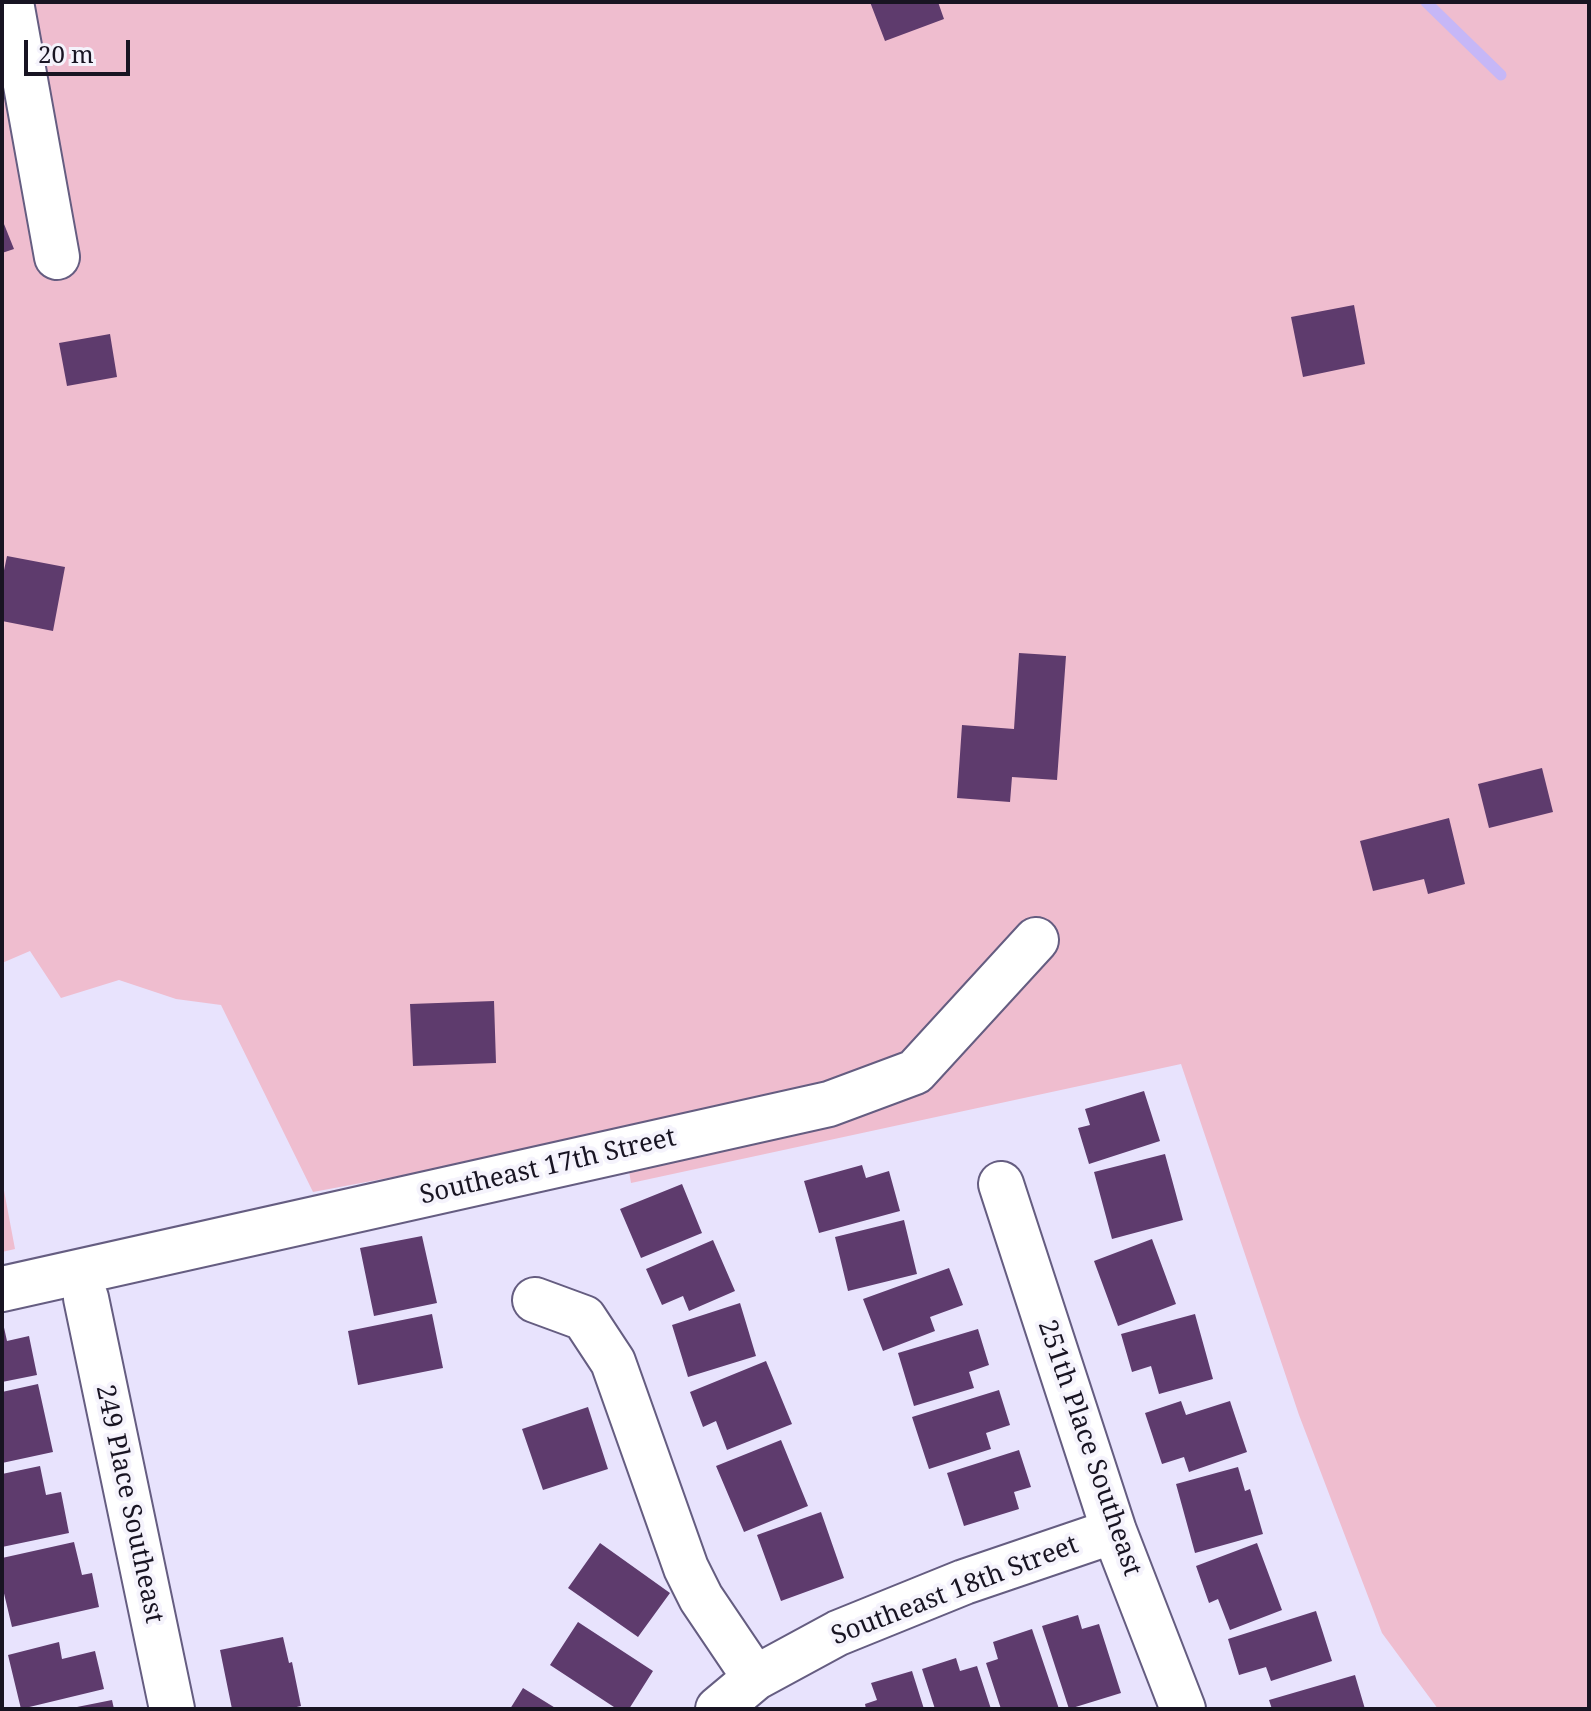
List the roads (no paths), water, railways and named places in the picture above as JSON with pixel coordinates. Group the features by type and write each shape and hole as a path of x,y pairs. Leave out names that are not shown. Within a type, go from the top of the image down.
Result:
{"street":[{"path":"11,2 57,257"},
{"name":"Southeast 17th Street","path":"2,1289 829,1104 915,1072 1036,940"},
{"name":"251th Place Southeast","path":"1001,1184 1114,1531 1183,1709"},
{"name":"249 Place Southeast","path":"86,1298 172,1709"},
{"path":"535,1300 584,1318 613,1362 686,1568 701,1598 755,1678"},
{"name":"Southeast 18th Street","path":"718,1709 755,1678 838,1633 898,1607 1114,1531"}],"waterway":[{"path":"1426,2 1501,75"}]}
